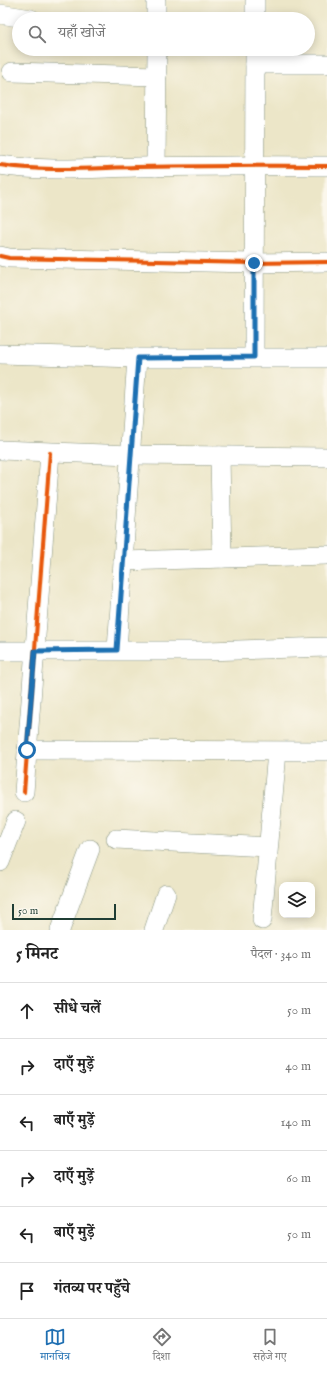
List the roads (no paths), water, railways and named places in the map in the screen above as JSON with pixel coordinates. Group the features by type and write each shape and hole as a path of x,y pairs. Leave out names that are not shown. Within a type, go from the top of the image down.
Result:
{"street":[{"path":"156,0 156,12"},
{"path":"255,0 255,12"},
{"path":"0,14 12,16"},
{"path":"156,167 157,56"},
{"path":"254,357 255,56 327,64"},
{"path":"12,72 157,76"},
{"path":"0,165 19,168 63,169 255,165 327,166"},
{"path":"0,256 9,258 254,263 327,262"},
{"path":"0,354 138,358 327,358"},
{"path":"117,650 138,358"},
{"path":"0,450 131,455 327,458"},
{"path":"24,792 50,453"},
{"path":"220,456 222,558"},
{"path":"124,561 327,555"},
{"path":"0,651 207,651 327,647"},
{"path":"27,750 327,751"},
{"path":"262,920 277,752"},
{"path":"0,862 16,822"},
{"path":"116,839 268,848"},
{"path":"60,930 90,849"},
{"path":"154,930 166,894"}]}
